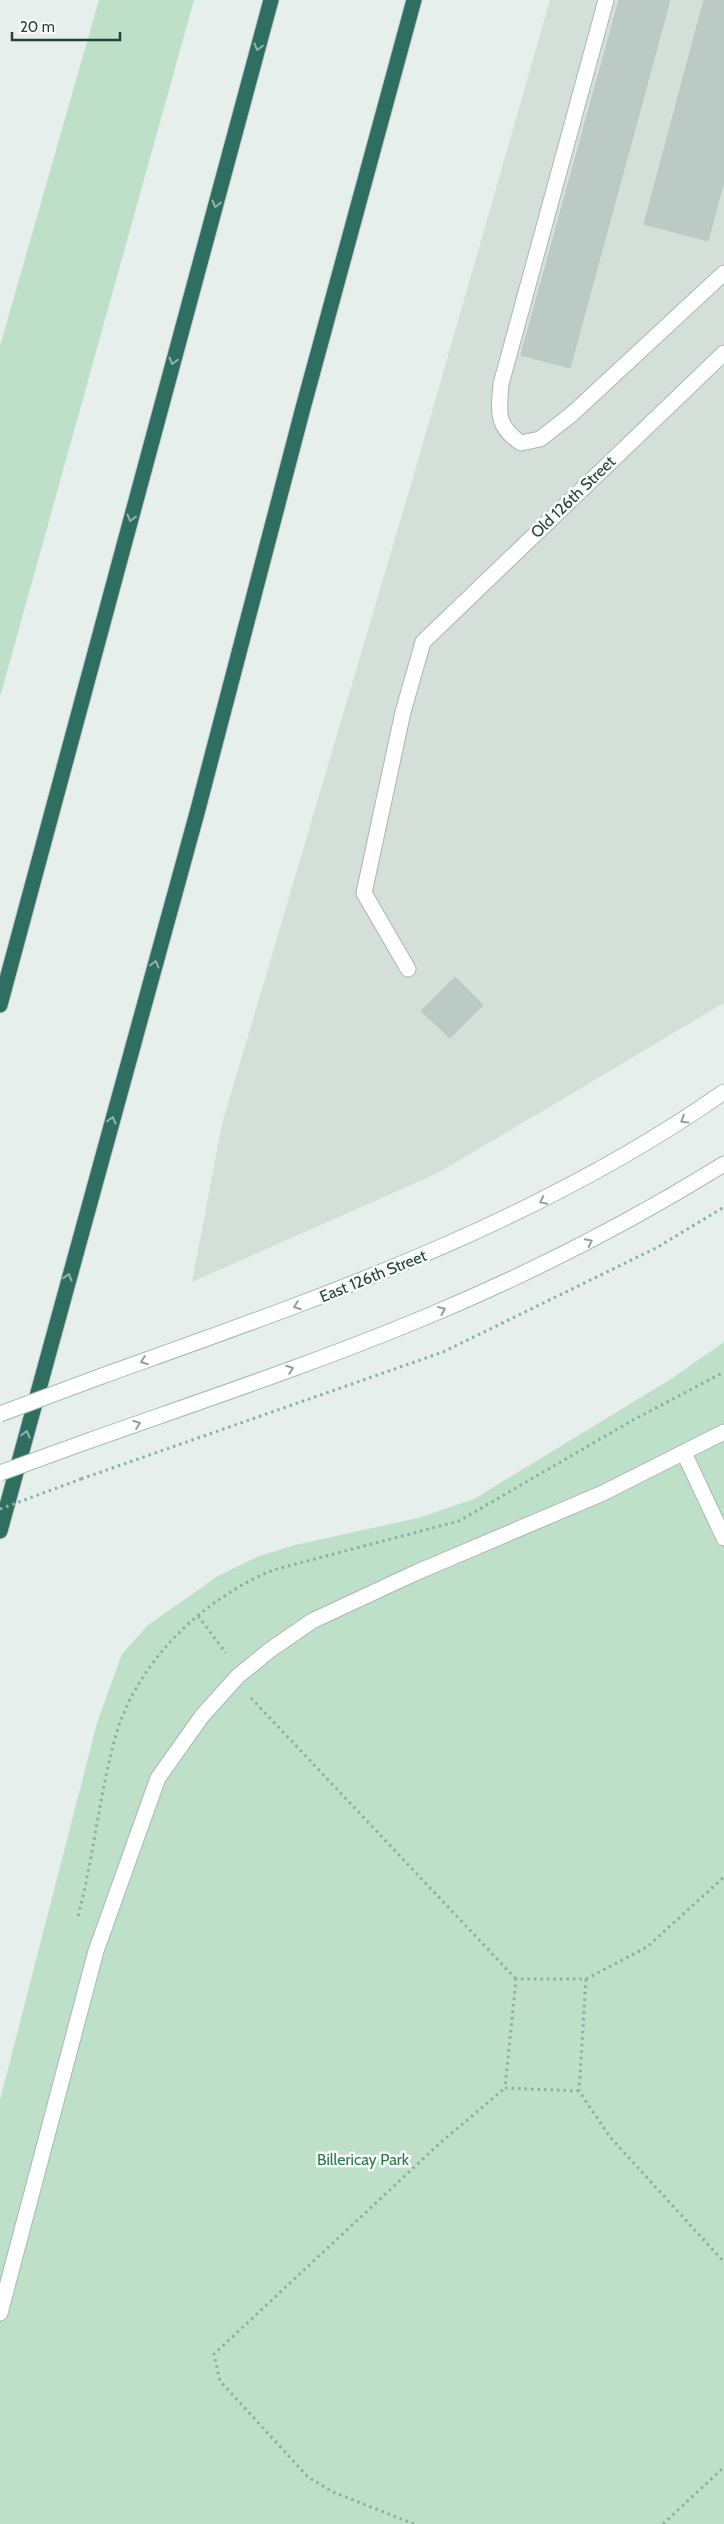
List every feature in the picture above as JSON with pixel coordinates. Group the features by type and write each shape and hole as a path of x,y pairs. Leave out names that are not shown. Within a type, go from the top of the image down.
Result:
{"highway":[{"path":"0,1005 271,0"},
{"path":"0,1532 197,812 303,408 414,0"}],"main road":[{"path":"606,0 501,384 498,418 508,435 521,442 540,439 572,414 724,273"},
{"name":"Old 126th Street","path":"408,969 364,893 403,712 423,642 724,353"},
{"name":"East 126th Street","path":"0,1414 309,1302 443,1248 553,1196 602,1169 686,1118 724,1092"},
{"path":"0,1473 327,1356 428,1316 621,1226 724,1164"},
{"path":"0,2313 96,1951 158,1778 202,1716 238,1676 312,1620 603,1493 724,1432"},
{"path":"684,1453 724,1538"}],"path":[{"path":"0,1509 443,1352 656,1248 724,1208"},
{"path":"77,1920 107,1769 117,1733 139,1686 174,1636 223,1596 253,1578 273,1570 428,1530 459,1520 633,1420 724,1372"},
{"path":"198,1616 229,1657 248,1695 516,1979 586,1979 648,1947 724,1876"},
{"path":"505,2088 516,1979"},
{"path":"586,1979 580,2091 610,2138 724,2262"},
{"path":"414,2524 333,2492 308,2476 220,2381 214,2354 439,2144 505,2088 580,2091"},
{"path":"664,2524 724,2467"}],"shaded area":[{"path":"550,0 724,0 724,1003 438,1173 192,1282 222,1124 417,464"}],"green space":[{"path":"99,0 194,0 0,697 0,346"},
{"name":"Billericay Park","path":"724,1342 724,2524 0,2524 0,2100 97,1723 122,1654 148,1625 218,1576 259,1556 295,1545 418,1518 474,1499 671,1379"}],"building":[{"path":"619,0 670,0 570,368 521,355"},
{"path":"704,0 724,0 724,181 708,241 644,224"},
{"path":"455,977 483,1005 450,1038 421,1011"}]}
